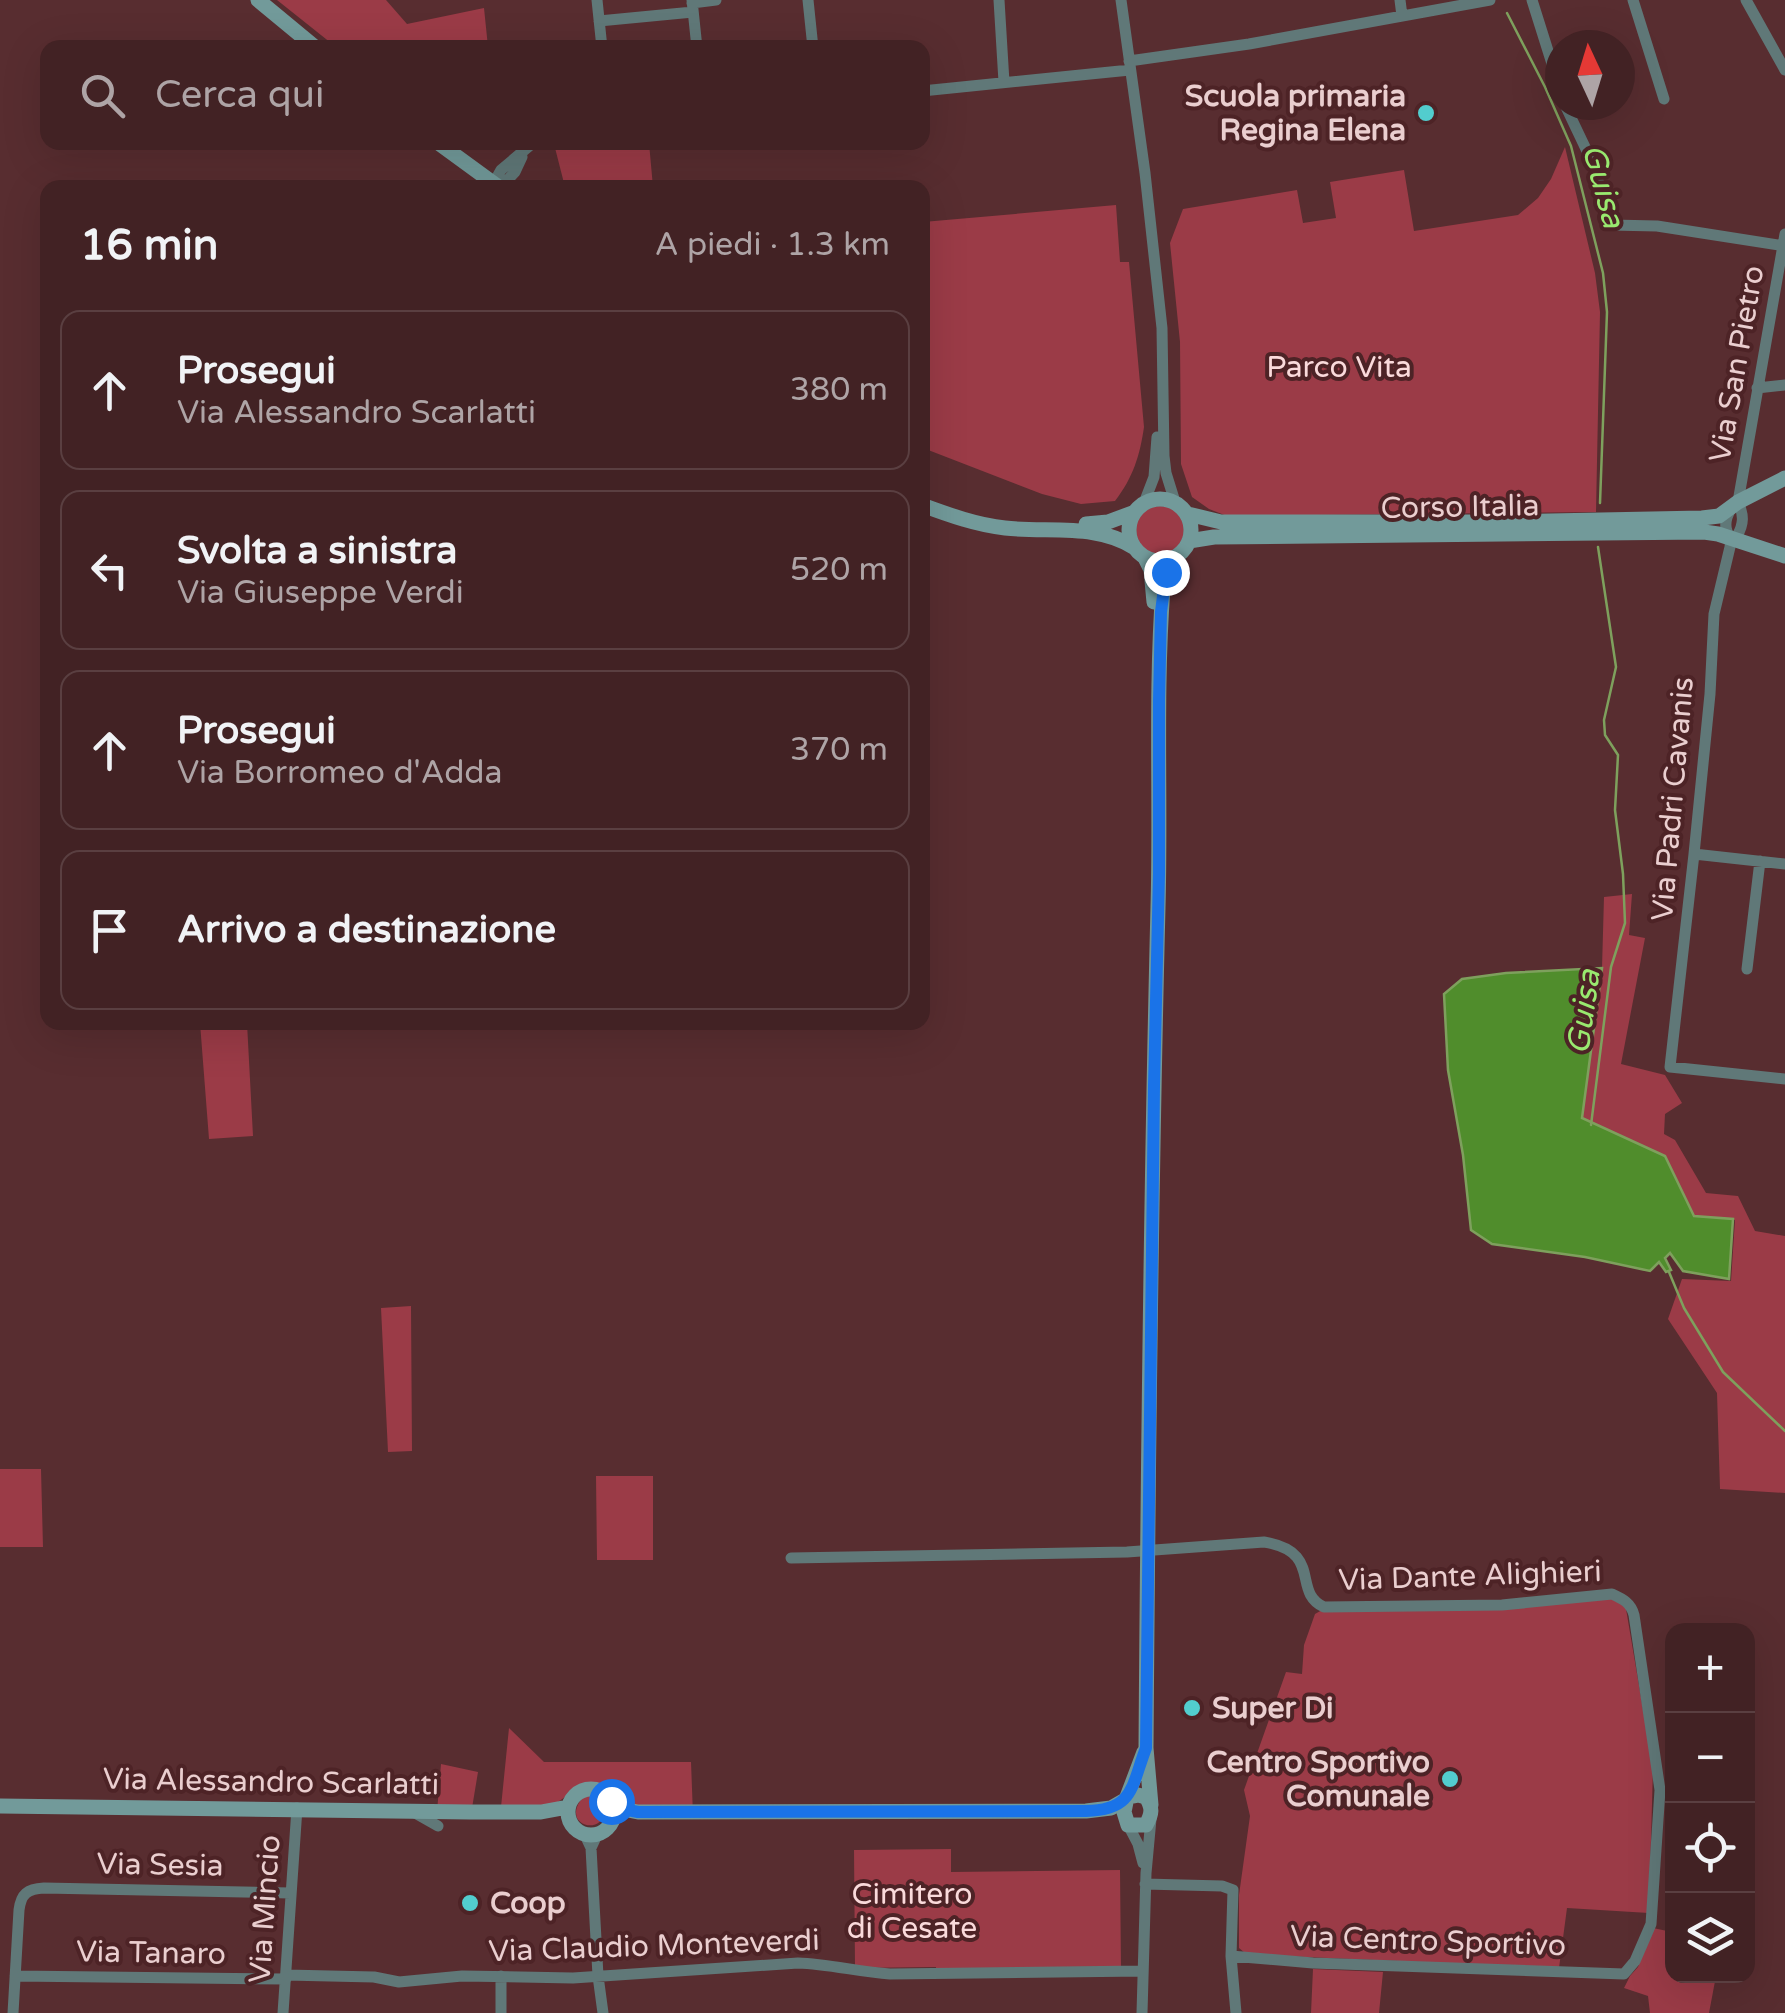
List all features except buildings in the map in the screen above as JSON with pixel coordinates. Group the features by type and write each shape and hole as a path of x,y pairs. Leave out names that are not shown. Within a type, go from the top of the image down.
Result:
{"street":[{"path":"258,0 306,40"},
{"path":"597,0 601,40"},
{"path":"599,21 716,0"},
{"path":"808,0 812,40"},
{"path":"999,0 1004,82"},
{"path":"1121,0 1162,328 1164,456 1174,502"},
{"path":"1400,0 1402,16"},
{"path":"930,91 1130,66 1490,0"},
{"path":"1532,0 1545,41"},
{"path":"1633,0 1664,99"},
{"path":"1746,0 1785,70"},
{"path":"693,5 696,40"},
{"path":"1572,120 1595,168 1608,221 1614,225 1657,226 1752,243 1784,242"},
{"path":"445,150 489,180"},
{"path":"445,150 490,180"},
{"path":"497,180 526,150"},
{"path":"500,180 515,172 528,150"},
{"path":"515,172 516,180"},
{"name":"Via San Pietro","path":"1731,538 1742,522 1742,510 1730,509 1784,242"},
{"path":"1159,701 1154,583 1129,530 1155,470 1162,328"},
{"path":"1757,388 1785,384"},
{"path":"1730,509 1785,478"},
{"path":"963,519 1012,524 1095,524 1118,520 1158,499 1174,502 1188,514 1191,524 1189,540 1172,559 1163,588 1159,701 1146,1748 1151,1810 1142,2013"},
{"path":"930,508 1006,528 1100,533 1113,536 1157,561 1172,559"},
{"name":"Corso Italia","path":"1188,514 1219,522 1499,522 1730,509"},
{"name":"Corso Italia","path":"1189,540 1704,532 1785,556"},
{"name":"Via Padri Cavanis","path":"1731,538 1714,614 1710,694 1670,1067 1785,1080"},
{"path":"1694,854 1785,864"},
{"path":"1747,970 1760,861"},
{"name":"Via Dante Alighieri","path":"1148,1549 1264,1542 1282,1545 1298,1558 1305,1571 1307,1589 1314,1602 1324,1607 1502,1605 1612,1594 1625,1600 1634,1615 1660,1790 1651,1924 1635,1961 1624,1974"},
{"path":"791,1558 1148,1549"},
{"path":"1145,1879 1138,1844 1124,1812 1146,1748"},
{"path":"591,1838 578,1830 568,1813 577,1793 592,1789 604,1793 613,1813"},
{"path":"613,1813 1095,1811 1138,1795 1146,1797 1151,1810 1146,1825 1128,1824 1095,1811"},
{"name":"Via Alessandro Scarlatti","path":"0,1806 568,1813"},
{"name":"Via Mincio","path":"283,2013 297,1808"},
{"path":"412,1811 438,1826"},
{"path":"591,1838 604,1830 613,1813"},
{"path":"591,1838 590,1891 603,2013"},
{"path":"1145,1879 1233,1890 1231,1956 1236,2013"},
{"name":"Via Sesia","path":"15,1976 20,1899 28,1891 44,1888 292,1893"},
{"name":"Via Centro Sportivo","path":"1231,1956 1313,1963 1624,1974"},
{"name":"Via Claudio Monteverdi","path":"286,1977 374,1977 399,1982 501,1976 520,1971 598,1976 798,1963 890,1974 1143,1971"},
{"path":"13,2013 15,1976"},
{"name":"Via Tanaro","path":"15,1976 286,1977"},
{"path":"500,2013 501,1976"}],"green space":[{"path":"277,0 386,0 407,24 484,8 487,40 327,40"},
{"name":"Parco Vita","path":"1565,147 1595,273 1600,312 1596,512 1227,516 1192,497 1181,464 1180,342 1170,243 1183,209 1297,190 1303,223 1336,218 1330,182 1404,170 1414,231 1518,215 1538,198"},
{"path":"556,150 650,150 652,180 563,180"},
{"path":"1116,205 1120,262 1129,262 1144,427 1135,466 1115,501 1081,504 1042,494 930,451 930,221"},
{"path":"1160,506 1177,513 1184,530 1177,547 1160,554 1143,547 1136,530 1143,513"},
{"path":"1632,894 1629,935 1645,938 1621,1064 1665,1075 1682,1103 1665,1114 1664,1134 1675,1140 1706,1193 1738,1196 1755,1231 1785,1236 1785,1493 1720,1489 1717,1393 1668,1319 1682,1279 1731,1281 1735,1220 1694,1216 1665,1156 1582,1119 1602,968 1604,897"},
{"path":"201,1030 247,1030 253,1136 209,1139"},
{"path":"411,1306 412,1451 388,1452 381,1308"},
{"path":"0,1469 41,1469 43,1547 0,1547"},
{"path":"596,1476 653,1476 653,1560 597,1560"},
{"name":"Centro Sportivo Comunale","path":"1609,1598 1626,1609 1653,1768 1649,1913 1567,1908 1559,1968 1259,1955 1239,1948 1239,1895 1250,1816 1244,1790 1286,1672 1302,1674 1304,1645 1315,1614 1322,1610"},
{"path":"509,1728 544,1762 691,1762 693,1815 601,1800 601,1820 588,1825 577,1817 583,1797 568,1795 552,1806 501,1807"},
{"path":"441,1764 478,1772 471,1814 437,1812"},
{"name":"Cimitero di Cesate","path":"951,1849 951,1872 1120,1870 1121,1969 855,1968 854,1850"},
{"path":"1653,1928 1665,1931 1665,1983 1715,1983 1709,2013 1650,2013 1648,1996 1624,1988 1638,1967"},
{"path":"1313,1969 1383,1972 1379,2013 1311,2013"}],"water":[{"path":"1602,968 1582,1118 1665,1156 1694,1216 1733,1219 1729,1279 1683,1271 1670,1253 1665,1258 1671,1270 1666,1272 1659,1262 1650,1271 1492,1244 1471,1230 1448,1070 1444,994 1462,979"}],"waterway":[{"name":"Guisa","path":"1507,13 1571,146 1603,273 1607,312 1600,503"},
{"name":"Guisa","path":"1591,1125 1611,967 1625,923 1615,810 1618,755 1605,735 1604,720 1616,667 1598,547"},
{"name":"Guisa","path":"1669,1272 1684,1308 1723,1372 1785,1431"}],"place":[{"name":"Scuola primaria Regina Elena","path":"1426,113"},
{"name":"Super Di","path":"1192,1708"},
{"name":"Centro Sportivo Comunale","path":"1450,1779"},
{"name":"Coop","path":"470,1903"}],"route":[{"path":"611,1801 613,1807 638,1812 1095,1811 1111,1808 1127,1797 1146,1748 1159,701 1166,572"}]}
